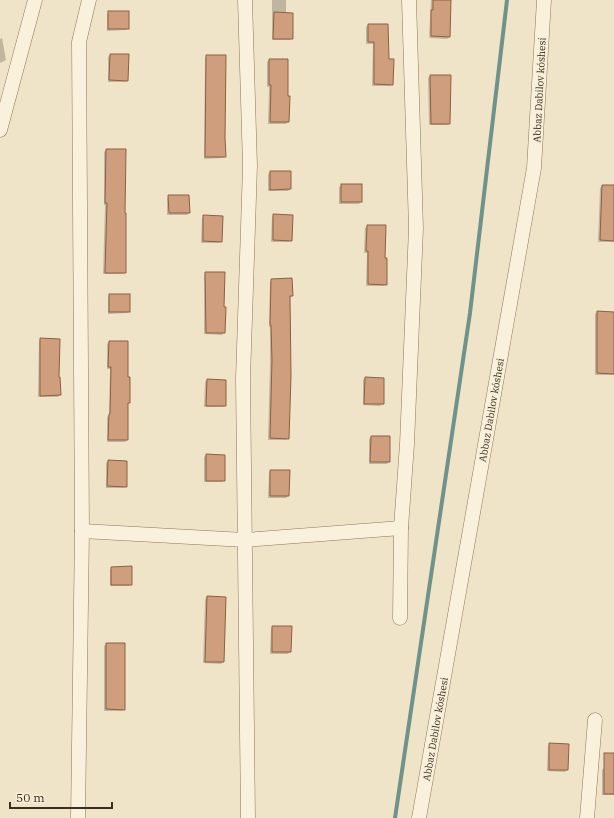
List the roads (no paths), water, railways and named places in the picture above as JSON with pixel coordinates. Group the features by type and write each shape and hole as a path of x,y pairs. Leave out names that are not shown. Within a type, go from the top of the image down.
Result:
{"street":[{"path":"0,130 35,0"},
{"path":"78,818 82,531 79,42 89,0"},
{"path":"245,0 250,166 243,379 248,818"},
{"path":"400,618 401,528 407,444 416,228 409,0"},
{"name":"Abbaz Dabilov kóshesi","path":"419,818 534,168 544,0"},
{"path":"82,531 245,540 401,528"},
{"path":"587,818 595,720"}],"waterway":[{"path":"395,818 470,313 507,0"}]}
